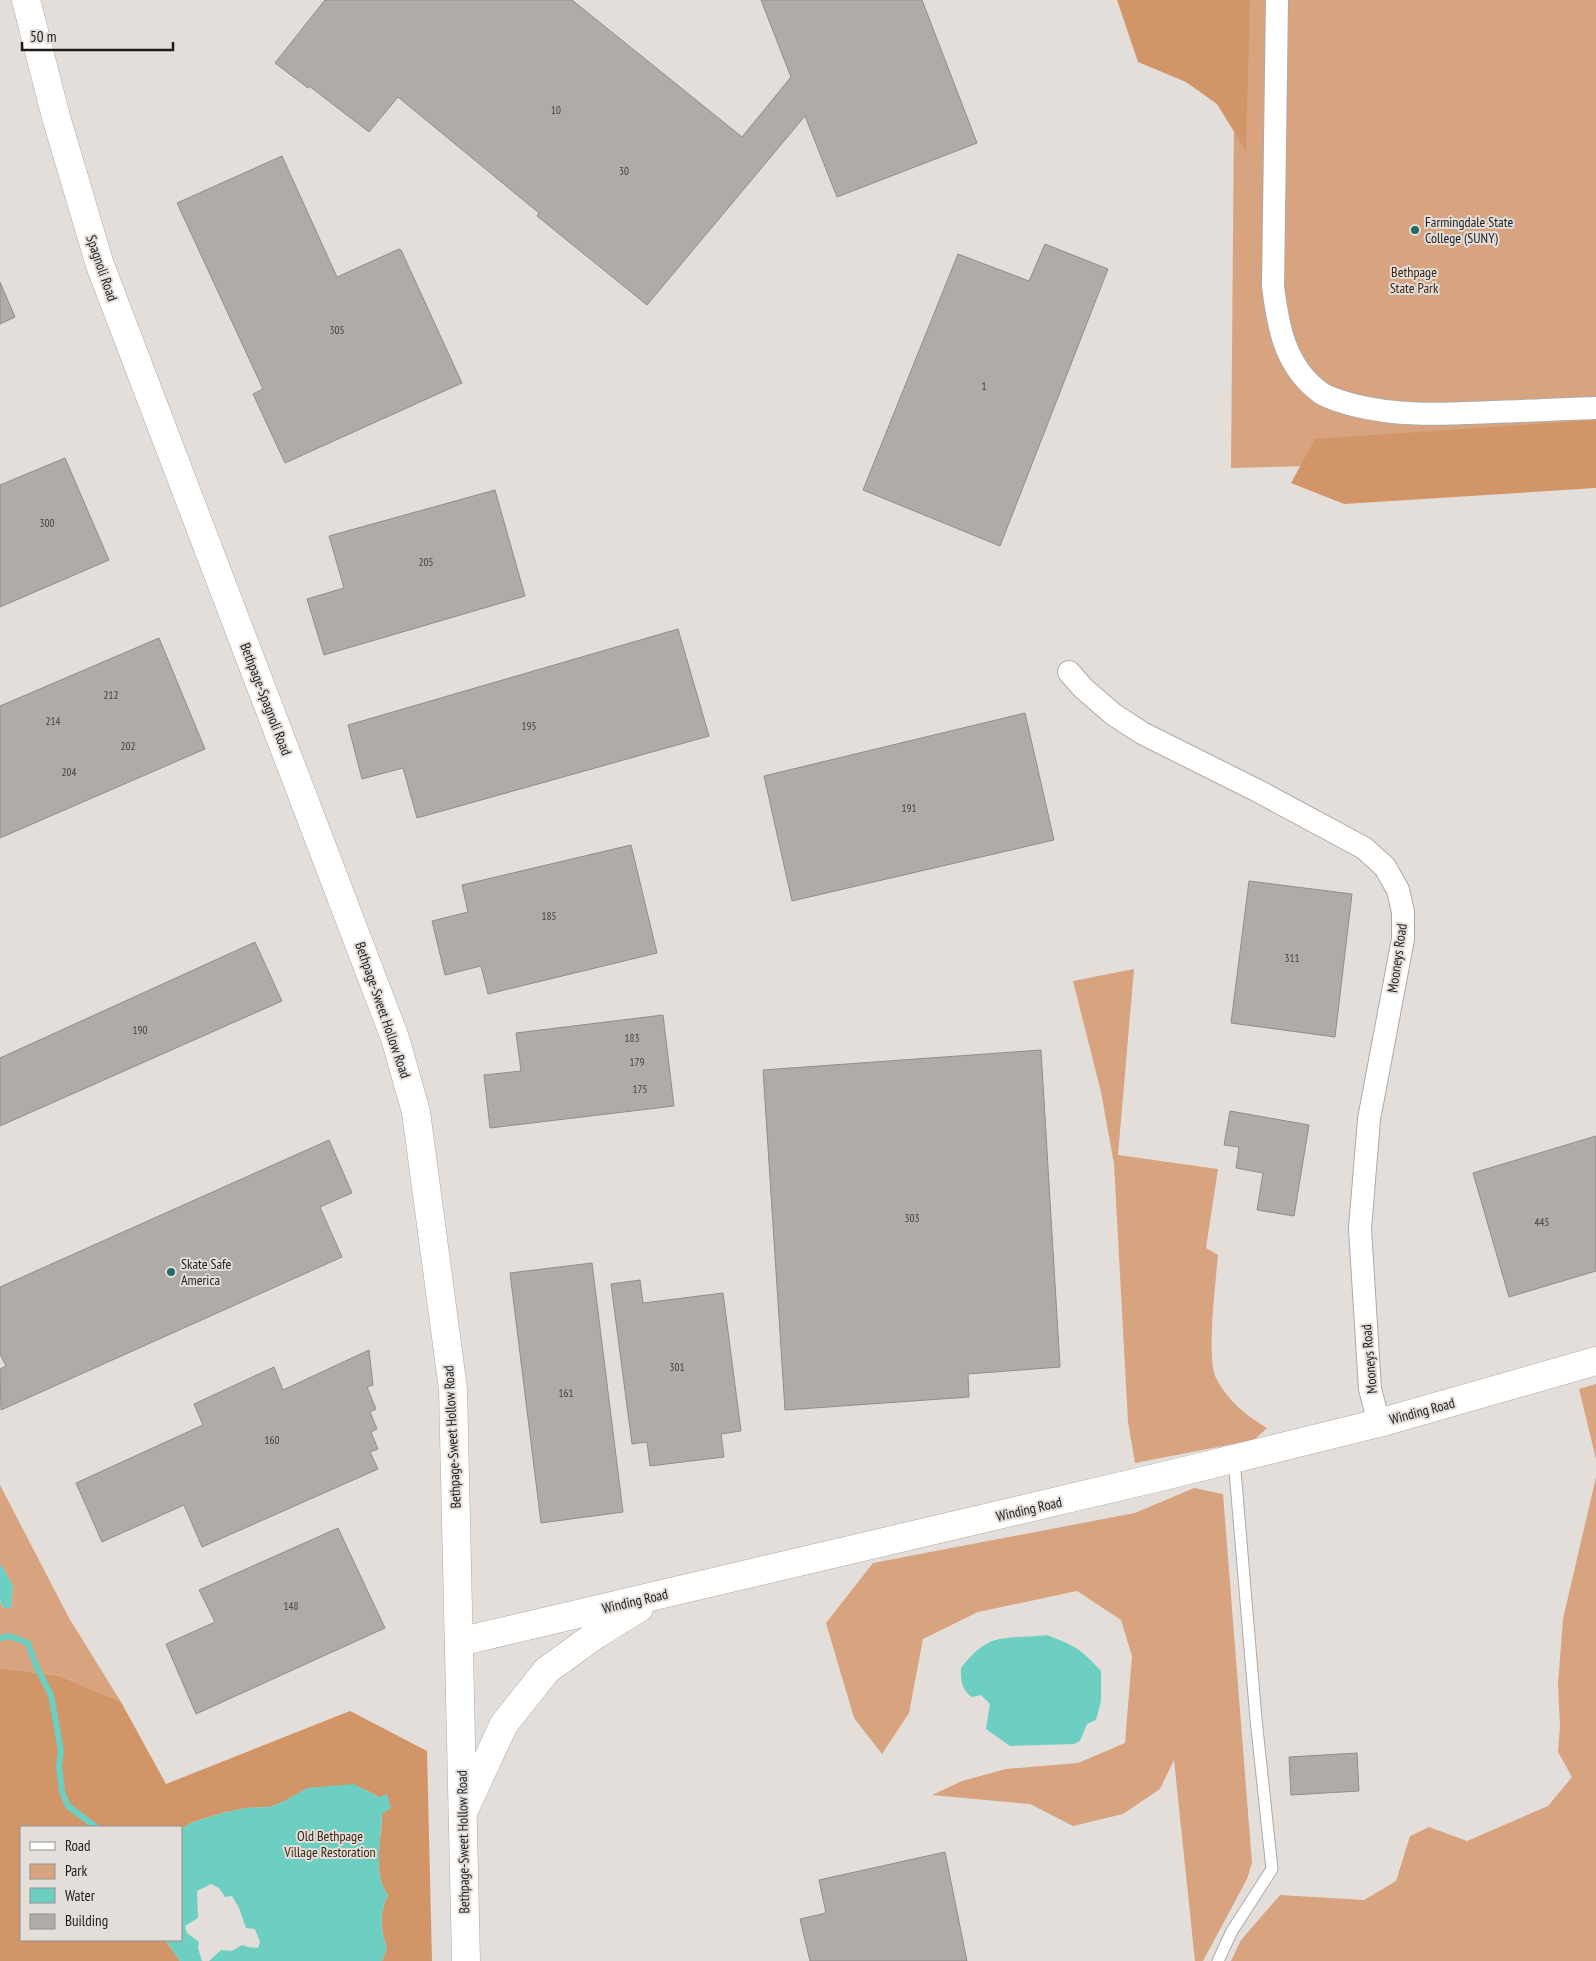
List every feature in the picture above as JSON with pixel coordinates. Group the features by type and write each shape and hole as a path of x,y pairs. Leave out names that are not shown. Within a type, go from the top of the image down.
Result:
{"main road":[{"name":"Spagnoli Road","path":"26,0 56,117 100,265 200,528"},
{"name":"Bethpage-Spagnoli Road","path":"200,528 331,870"},
{"name":"Bethpage-Sweet Hollow Road","path":"331,870 401,1055 416,1112 453,1389 466,1961"},
{"name":"Winding Road","path":"459,1642 1234,1459 1378,1423 1596,1361"},
{"path":"463,1814 504,1724 547,1670 597,1634 658,1596"}],"street":[{"path":"1277,0 1273,286 1277,321 1286,349 1302,375 1322,394 1345,403 1380,412 1428,414 1596,408"},
{"name":"Mooneys Road","path":"1069,672 1083,688 1113,714 1142,733 1258,790 1364,848 1385,867 1398,890 1403,912 1403,939 1369,1119 1360,1229 1370,1389 1378,1423"}],"lane":[{"path":"1218,1961 1232,1931 1272,1869 1256,1719 1234,1459"}],"green space":[{"name":"Bethpage State Park","path":"1235,0 1596,0 1596,459 1231,468"},
{"path":"1134,969 1118,1155 1218,1169 1206,1248 1218,1255 1212,1318 1213,1368 1216,1378 1226,1394 1244,1413 1267,1428 1254,1440 1135,1463 1128,1422 1114,1164 1101,1092 1073,981"},
{"path":"1596,1384 1596,1459 1579,1389"},
{"path":"1596,1477 1596,1961 1231,1961 1241,1940 1280,1895 1364,1900 1396,1881 1410,1836 1429,1827 1467,1841 1548,1806 1572,1777 1558,1752 1560,1726 1558,1684 1563,1619"},
{"path":"0,1485 69,1618 121,1702 60,1676 0,1668 0,1601 3,1608 11,1608 13,1586 0,1565"},
{"path":"1194,1488 1223,1494 1252,1863 1247,1879 1203,1961 1195,1961 1174,1760 1160,1789 1123,1814 1073,1826 1030,1804 932,1795 962,1781 1006,1769 1078,1763 1125,1743 1132,1656 1121,1620 1077,1591 978,1612 923,1639 909,1713 882,1754 854,1718 826,1623 873,1563 1135,1513"}],"shaded area":[{"path":"1117,0 1250,0 1246,151 1217,104 1186,82 1138,62"},
{"path":"1596,420 1596,488 1344,504 1291,483 1315,439"},
{"path":"0,1668 60,1676 121,1702 166,1784 350,1711 427,1751 432,1961 382,1961 387,1948 382,1928 382,1915 388,1895 383,1887 379,1867 382,1817 379,1797 366,1790 308,1788 283,1802 269,1807 246,1808 226,1812 193,1822 182,1828 182,1826 20,1826 20,1941 166,1941 180,1961 0,1961"}],"water":[{"path":"0,1565 13,1586 11,1608 3,1608 0,1600"},
{"path":"1047,1635 1077,1648 1101,1671 1101,1701 1096,1720 1087,1724 1080,1741 1074,1744 1010,1746 986,1729 990,1704 981,1695 972,1697 968,1694 962,1681 961,1668 971,1656 990,1642 999,1639"},
{"path":"354,1784 379,1797 387,1794 391,1808 382,1814 379,1867 383,1887 388,1895 382,1915 382,1928 387,1948 382,1961 209,1961 221,1950 232,1951 242,1945 258,1948 260,1942 255,1929 246,1928 239,1908 232,1896 225,1897 219,1888 211,1884 197,1891 198,1918 185,1926 187,1933 199,1942 198,1948 202,1961 180,1961 166,1941 182,1941 182,1828 193,1822 226,1812 246,1808 269,1807 283,1802 307,1788"}],"building":[{"path":"325,0 572,0 742,137 791,77 761,0 922,0 977,143 837,197 805,116 647,305 537,216 539,213 398,97 369,132 309,86 308,88 275,63"},
{"path":"282,156 337,277 399,249 401,250 462,383 285,463 253,394 263,389 177,203"},
{"path":"1045,244 1108,269 1000,546 863,490 958,254 1029,281"},
{"path":"0,282 15,317 0,324"},
{"path":"65,458 109,560 0,607 0,485"},
{"path":"495,490 525,596 324,655 307,599 344,588 329,536"},
{"path":"678,629 709,736 417,818 403,768 362,779 348,725"},
{"path":"159,638 205,749 0,838 0,706"},
{"path":"1025,713 1054,840 792,901 764,776"},
{"path":"631,845 657,953 488,994 481,966 445,975 432,921 468,912 462,885"},
{"path":"1249,881 1352,894 1335,1037 1231,1023"},
{"path":"255,942 282,1001 0,1126 0,1058"},
{"path":"663,1015 674,1106 490,1128 484,1075 521,1071 516,1033"},
{"path":"1041,1050 1060,1367 968,1374 969,1397 785,1410 763,1070"},
{"path":"1230,1111 1309,1125 1294,1216 1257,1210 1263,1173 1236,1168 1239,1147 1224,1145"},
{"path":"1596,1136 1596,1271 1509,1297 1473,1173"},
{"name":"Skate Safe America","path":"329,1140 352,1193 320,1207 342,1257 1,1410 0,1369 6,1366 0,1354 0,1287"},
{"path":"592,1263 623,1512 541,1523 510,1273"},
{"path":"640,1280 643,1303 723,1293 741,1431 721,1434 724,1457 650,1466 647,1442 632,1444 611,1284"},
{"path":"369,1350 373,1385 367,1387 376,1409 370,1412 377,1429 371,1432 378,1449 370,1452 378,1469 202,1547 184,1505 102,1542 76,1483 203,1425 194,1404 274,1367 283,1390"},
{"path":"338,1528 385,1628 196,1714 166,1644 215,1622 199,1590"},
{"path":"1357,1753 1359,1791 1291,1795 1289,1757"},
{"path":"945,1852 967,1961 810,1961 800,1919 826,1913 819,1880"}],"waterway":[{"path":"0,1638 9,1636 28,1643 36,1666 51,1695 61,1751 59,1766 62,1792 68,1806 95,1826"}],"place":[{"name":"Farmingdale State College (SUNY)","path":"1415,230"},
{"name":"Skate Safe America","path":"171,1272"}],"park label":[{"name":"Old Bethpage Village Restoration","path":"330,1844"}]}
